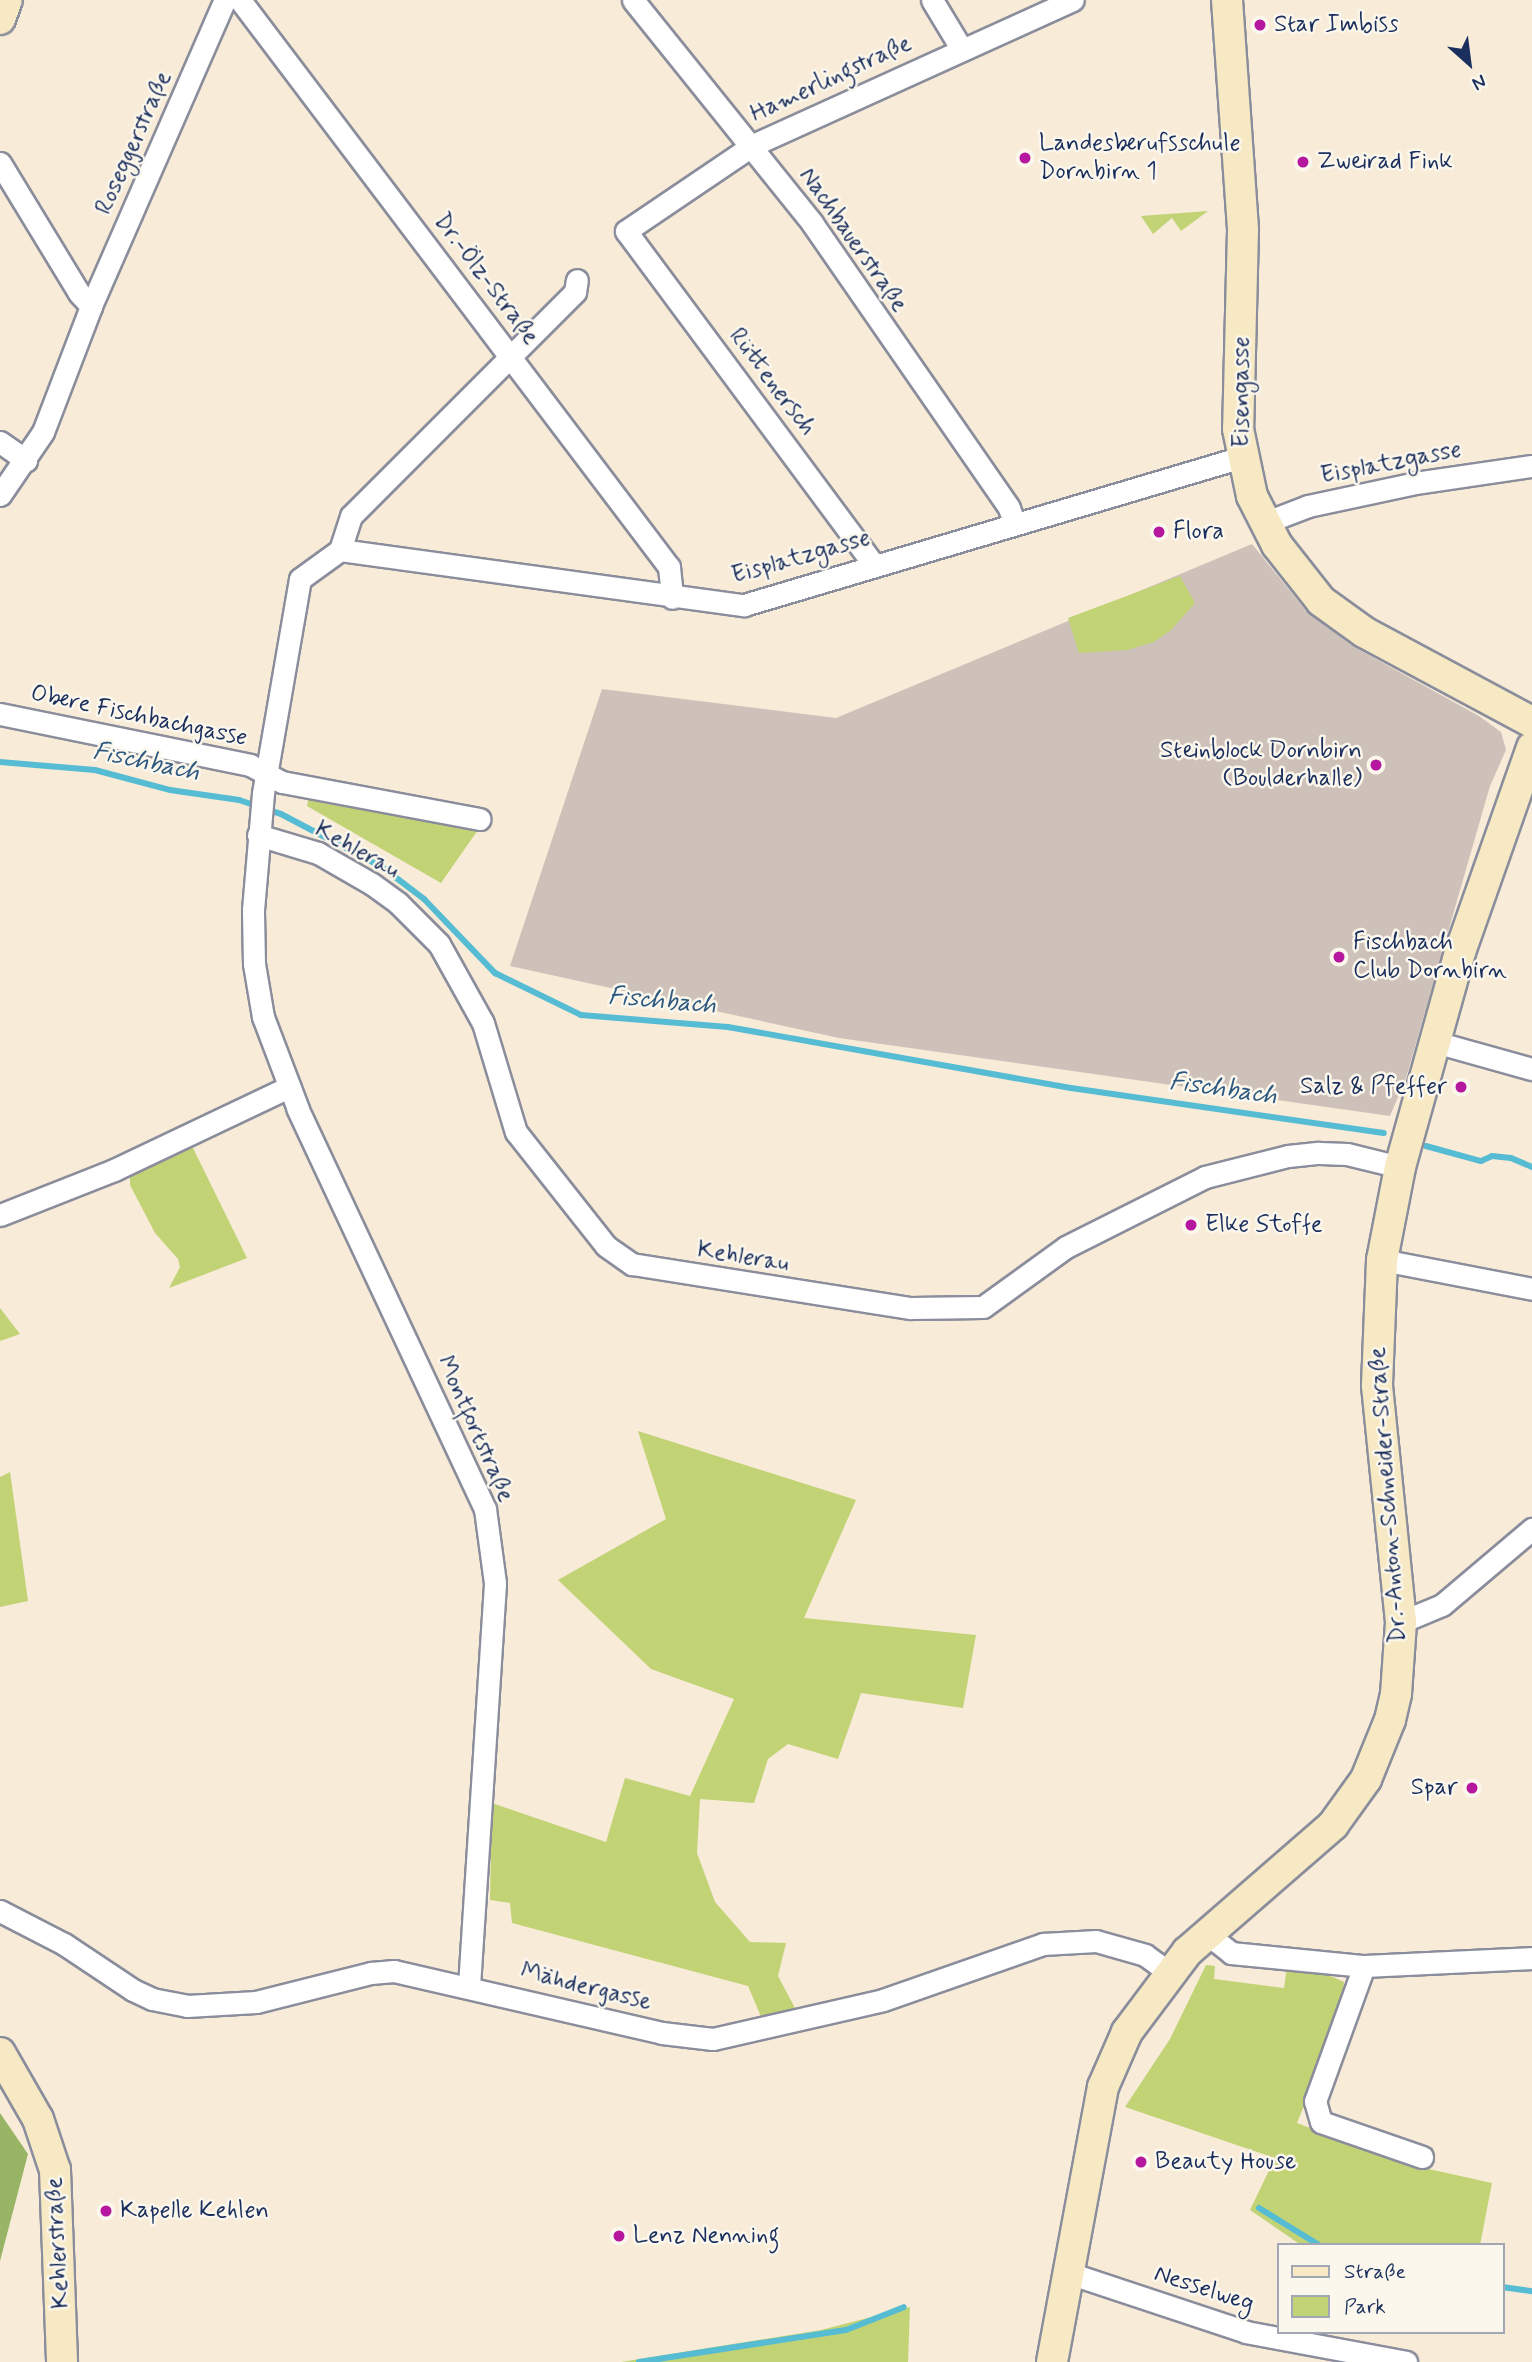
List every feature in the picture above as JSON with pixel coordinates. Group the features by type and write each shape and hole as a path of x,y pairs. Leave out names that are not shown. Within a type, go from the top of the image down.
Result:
{"main road":[{"path":"0,19 7,0"},
{"name":"Eisengasse","path":"1227,0 1243,230 1237,387 1242,457 1264,523 1294,570 1321,601 1364,632 1532,722"},
{"name":"Dr.-Anton-Schneider-Straße","path":"1052,2362 1072,2274 1103,2087 1127,2032 1168,1972 1207,1934 1301,1857 1341,1814 1366,1779 1396,1693 1401,1622 1377,1385 1382,1260 1400,1167 1460,952 1532,747"},
{"name":"Kehlerstraße","path":"0,2053 38,2119 55,2170 62,2362"}],"street":[{"name":"Roseggerstraße","path":"0,495 43,432 92,306 225,0"},
{"name":"Dr.-Ölz-Straße","path":"240,0 669,567 672,598"},
{"name":"Nachbauerstraße","path":"633,0 753,145 812,223 1009,508 1014,522"},
{"path":"932,0 961,48"},
{"name":"Hamerlingstraße","path":"626,232 753,145 961,48 1073,0"},
{"path":"0,163 79,293 92,306"},
{"name":"Rüttenersch","path":"626,232 874,565"},
{"path":"332,554 351,516 575,292 577,280"},
{"path":"0,442 26,460"},
{"name":"Eisplatzgasse","path":"332,554 744,605 1014,522 1242,457"},
{"name":"Eisplatzgasse","path":"1264,523 1308,506 1415,483 1532,466"},
{"name":"Obere Fischbachgasse","path":"264,783 300,579 332,554"},
{"name":"Obere Fischbachgasse","path":"0,714 250,765 264,783"},
{"name":"Obere Fischbachgasse","path":"264,783 282,782 480,819"},
{"name":"Montfortstraße","path":"264,783 259,830 254,964 263,1017 289,1087 385,1300 483,1498 487,1519 495,1583 469,1986"},
{"name":"Kehlerau","path":"259,830 318,853 372,884 398,903 439,944 483,1023 516,1132 606,1246 632,1264 911,1308 983,1307 1066,1247 1205,1177 1288,1156 1319,1153 1347,1154 1400,1167"},
{"path":"1435,1042 1532,1069"},
{"path":"0,1215 188,1137 289,1087"},
{"path":"1382,1260 1532,1289"},
{"path":"1401,1622 1442,1605 1532,1529"},
{"name":"Mähdergasse","path":"0,1911 64,1944 133,1990 152,1999 187,2006 256,2002 371,1973 394,1971 469,1986 662,2033 713,2039 883,2000 1043,1944 1096,1941 1144,1955 1168,1972"},
{"path":"1207,1934 1231,1953 1364,1966 1532,1958"},
{"path":"1364,1966 1315,2101 1321,2122 1422,2157"},
{"name":"Nesselweg","path":"1072,2274 1246,2332 1406,2362"}],"shaded area":[{"path":"1252,544 1306,611 1354,647 1479,716 1501,732 1506,750 1490,786 1406,1078 1390,1116 839,1038 510,966 602,689 836,718"}],"green space":[{"path":"1208,211 1181,231 1172,218 1153,234 1141,216"},
{"path":"1180,576 1195,603 1171,630 1154,642 1127,650 1079,653 1068,618"},
{"path":"310,792 480,827 441,883 307,806"},
{"path":"191,1144 247,1258 169,1288 180,1267 178,1259 155,1233 130,1185 130,1175 134,1168"},
{"path":"0,1308 20,1334 0,1341"},
{"path":"638,1431 856,1500 804,1618 976,1635 963,1708 861,1693 838,1759 788,1744 768,1759 754,1803 700,1799 697,1853 715,1902 750,1942 786,1943 778,1976 796,2010 762,2019 748,1986 512,1923 510,1903 490,1900 492,1803 606,1842 625,1778 690,1796 734,1699 651,1669 558,1580 666,1519"},
{"path":"10,1472 28,1601 0,1607 0,1477"},
{"path":"1206,1965 1215,1966 1214,1979 1284,1988 1287,1967 1326,1974 1344,1982 1341,2014 1297,2123 1406,2164 1492,2183 1480,2243 1298,2243 1250,2210 1275,2158 1125,2107 1170,2039"},
{"path":"0,2113 28,2154 0,2261"},
{"path":"910,2307 908,2362 621,2362 821,2330"}],"waterway":[{"name":"Fischbach","path":"0,762 95,770 170,790 239,800 281,814 382,867 424,899 495,973 581,1015 728,1027 1071,1088 1384,1133"},
{"name":"Fischbach","path":"1426,1146 1481,1161 1492,1156 1511,1158 1532,1167"},
{"path":"1259,2208 1316,2243"},
{"path":"1504,2287 1532,2291"},
{"path":"639,2362 846,2330 904,2307"}],"place":[{"name":"Star Imbiss","path":"1260,25"},
{"name":"Landesberufsschule Dornbirn 1","path":"1025,158"},
{"name":"Zweirad Fink","path":"1303,162"},
{"name":"Flora","path":"1159,532"},
{"name":"Steinblock Dornbirn (Boulderhalle)","path":"1376,765"},
{"name":"Fischbach Club Dornbirn","path":"1339,957"},
{"name":"Salz & Pfeffer","path":"1461,1087"},
{"name":"Elke Stoffe","path":"1191,1225"},
{"name":"Spar","path":"1472,1788"},
{"name":"Beauty House","path":"1141,2162"},
{"name":"Kapelle Kehlen","path":"106,2211"},
{"name":"Lenz Nenning","path":"619,2236"}]}
